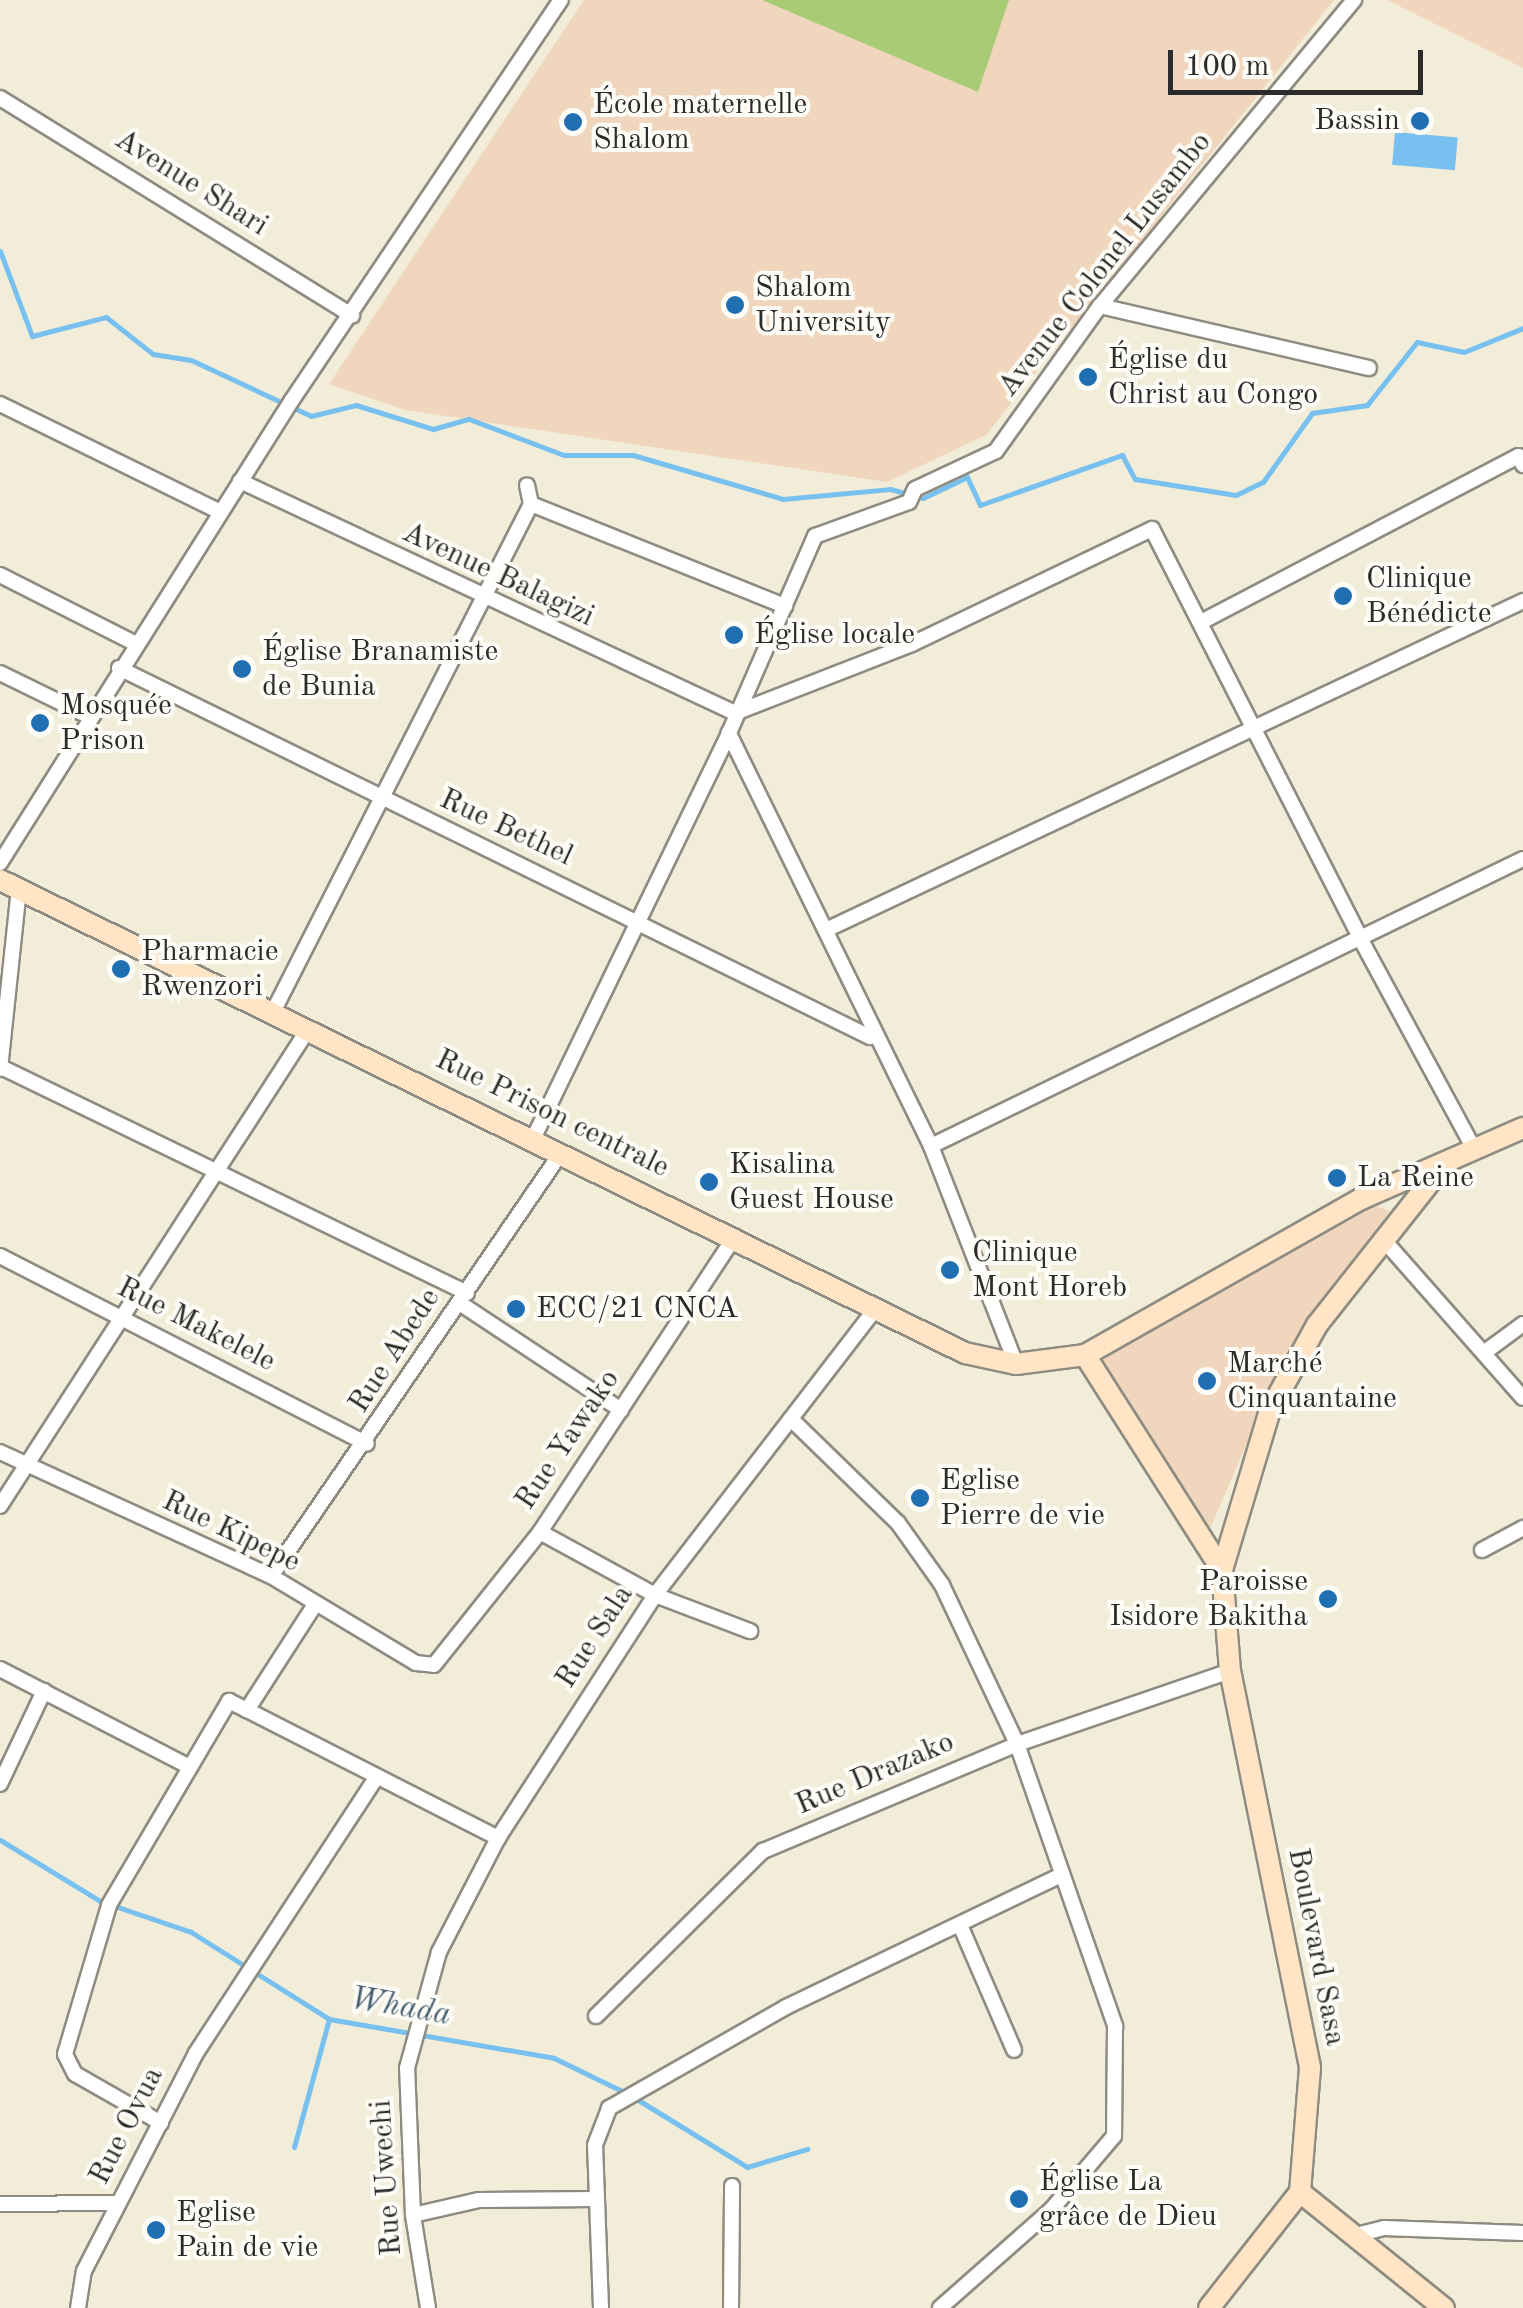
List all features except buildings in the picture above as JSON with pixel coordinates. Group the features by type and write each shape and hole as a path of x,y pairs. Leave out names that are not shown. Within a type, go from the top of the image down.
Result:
{"street":[{"path":"0,863 88,716 292,400 561,0"},
{"name":"Avenue Colonel Lusambo","path":"533,1138 641,920 815,536 912,496 996,451 1100,306 1354,0"},
{"name":"Avenue Shari","path":"0,98 352,315"},
{"path":"1100,306 1369,368"},
{"path":"0,404 220,512"},
{"path":"1203,621 1521,461"},
{"name":"Avenue Balagizi","path":"240,482 481,600 735,713"},
{"path":"274,1010 531,504 527,485"},
{"path":"531,504 785,606"},
{"path":"735,713 912,644 1152,529 1203,621 1360,938 1474,1149"},
{"path":"0,575 134,644"},
{"path":"828,929 1523,602"},
{"name":"Rue Bethel","path":"120,668 382,801 641,920 870,1036"},
{"path":"0,674 88,716"},
{"path":"728,733 828,929 870,1036 932,1146 1016,1364"},
{"path":"932,1146 1523,859"},
{"path":"10,884 0,1068 216,1168 464,1298 621,1410"},
{"name":"Rue Prison centrale","path":"10,884 736,1236 964,1352 1016,1364 1085,1355"},
{"path":"0,1506 119,1316 309,1028"},
{"path":"1085,1355 1362,1199 1523,1128"},
{"name":"Rue Abede","path":"271,1576 367,1444 561,1153"},
{"name":"Boulevard Sasa","path":"1300,2192 1310,2067 1230,1670 1222,1570 1270,1410 1317,1324 1442,1166"},
{"name":"Rue Yawako","path":"434,1664 540,1532 736,1236"},
{"path":"1382,1238 1523,1398"},
{"name":"Rue Makelele","path":"0,1256 367,1444"},
{"name":"Rue Sala","path":"414,2028 439,1952 498,1838 655,1595 874,1309"},
{"path":"1484,1352 1523,1324"},
{"name":"Boulevard Sasa","path":"1085,1355 1222,1570"},
{"path":"791,1419 898,1523 942,1586 1017,1744 1058,1876 1115,2026 1114,2136 1051,2210 940,2308"},
{"name":"Rue Kipepe","path":"0,1452 271,1576 314,1606 434,1664"},
{"path":"1482,1550 1523,1528"},
{"path":"540,1532 655,1595 750,1630"},
{"path":"247,1710 314,1606"},
{"path":"0,1669 186,1765"},
{"name":"Rue Drazako","path":"596,2016 762,1851 1017,1744 1230,1670"},
{"path":"0,1784 44,1692"},
{"path":"161,2123 75,2074 65,2054 111,1901 186,1765 229,1701 498,1838"},
{"name":"Rue Ovua","path":"78,2308 84,2271 161,2123 254,1964 376,1778"},
{"path":"601,2308 595,2145 609,2108 1058,1876"},
{"path":"960,1925 1014,2050"},
{"name":"Rue Uwechi","path":"414,2028 412,2216 428,2308"},
{"path":"731,2308 732,2186"},
{"path":"1218,2305 1300,2192 1444,2308"},
{"path":"412,2216 479,2200 597,2199"},
{"path":"0,2204 118,2203"},
{"path":"1351,2236 1384,2228 1523,2234"}],"shaded area":[{"name":"Shalom University","path":"584,0 1334,0 986,435 887,482 405,410 329,384"},
{"path":"1387,0 1523,0 1523,68"},
{"path":"1365,1202 1390,1211 1284,1357 1207,1536 1100,1356"}],"green space":[{"path":"762,0 1009,0 978,92"}],"water":[{"path":"1395,132 1458,137 1455,170 1392,165"}],"waterway":[{"path":"0,251 32,336 106,317 153,354 191,360 311,416 356,405 433,429 469,419 564,455 633,455 783,499 890,489 923,498 967,477 980,505 1122,455 1135,479 1236,495 1263,482 1312,413 1367,405 1417,342 1464,352 1523,328"},
{"name":"Whada","path":"0,1840 100,1901 191,1932 329,2019 554,2058 626,2093"},
{"path":"294,2147 329,2019"},
{"name":"Whada","path":"635,2098 747,2167 807,2149"}],"place":[{"name":"Bassin","path":"1420,121"},
{"name":"École maternelle Shalom","path":"573,122"},
{"name":"Shalom University","path":"735,305"},
{"name":"Église du Christ au Congo","path":"1088,377"},
{"name":"Clinique Bénédicte","path":"1343,596"},
{"name":"Église locale","path":"734,635"},
{"name":"Église Branamiste de Bunia","path":"242,669"},
{"name":"Mosquée Prison","path":"40,723"},
{"name":"Pharmacie Rwenzori","path":"121,969"},
{"name":"La Reine","path":"1337,1178"},
{"name":"Kisalina Guest House","path":"709,1182"},
{"name":"Clinique Mont Horeb","path":"950,1270"},
{"name":"ECC/21 CNCA","path":"516,1309"},
{"name":"Marché Cinquantaine","path":"1207,1381"},
{"name":"Eglise Pierre de vie","path":"920,1498"},
{"name":"Paroisse Isidore Bakitha","path":"1328,1599"},
{"name":"Église La grâce de Dieu","path":"1019,2199"},
{"name":"Eglise Pain de vie","path":"156,2230"}]}
